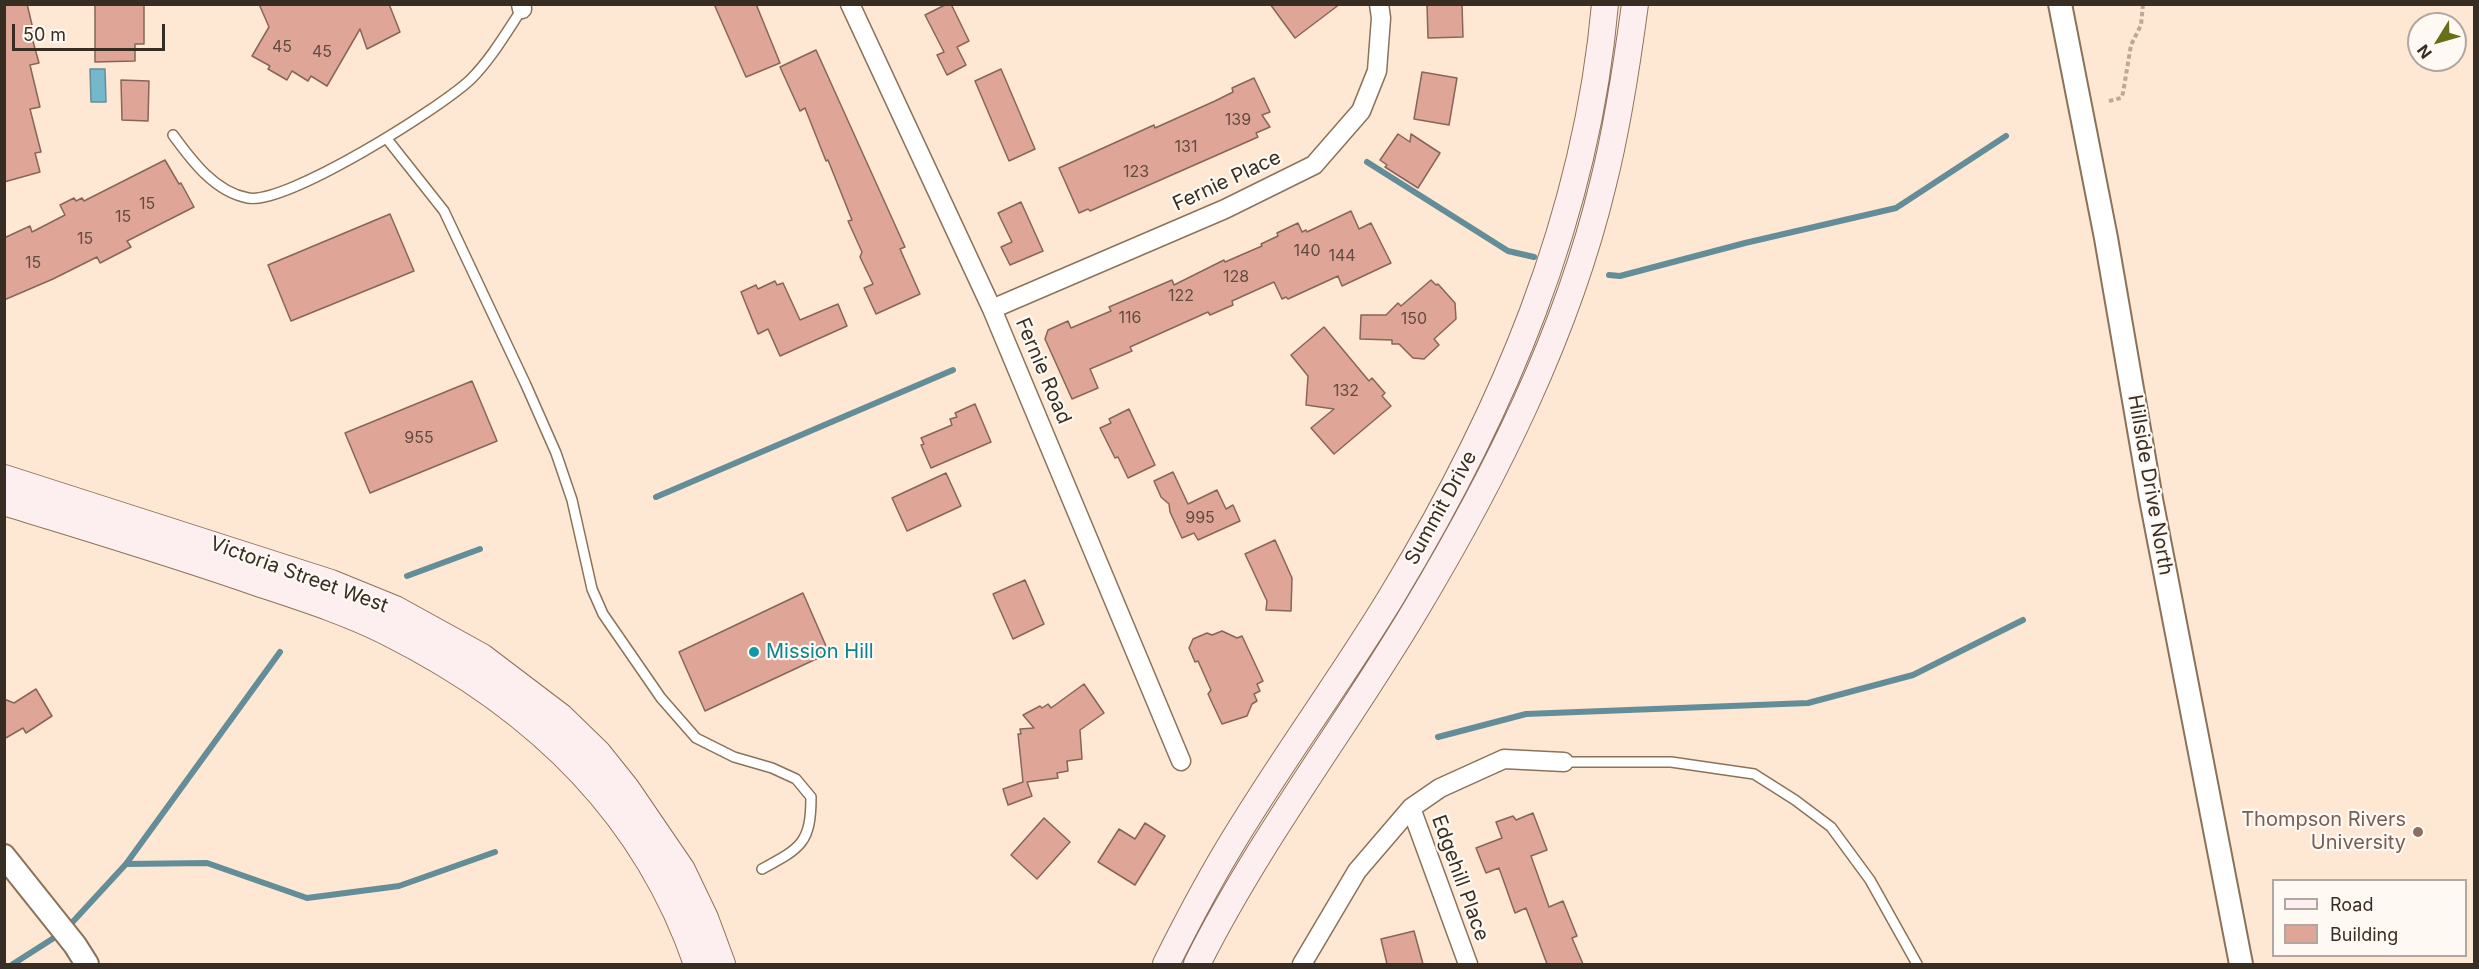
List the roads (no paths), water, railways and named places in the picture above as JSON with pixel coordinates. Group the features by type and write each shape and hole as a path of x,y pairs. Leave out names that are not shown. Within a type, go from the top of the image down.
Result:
{"main road":[{"name":"Summit Drive","path":"1166,964 1228,849 1392,596 1450,496 1505,385 1552,263 1576,177 1601,53 1605,4"},
{"name":"Summit Drive","path":"1197,964 1214,930 1251,868 1433,581 1474,510 1530,397 1577,273 1604,184 1628,59 1635,4"},
{"name":"Victoria Street West","path":"4,478 331,583 395,609 482,657 561,717 598,753 619,779 682,870 705,918 722,964"},
{"name":"Victoria Street West","path":"4,502 196,562 322,605 385,631 472,680 546,736 609,802 663,885 685,930 697,964"}],"street":[{"name":"Fernie Road","path":"850,4 992,309 1181,761"},
{"name":"Fernie Place","path":"992,309 1225,209 1314,165 1361,111 1377,70 1381,18 1379,4"},
{"name":"Hillside Drive North","path":"2060,4 2106,238 2151,499 2241,964"},
{"path":"1302,964 1357,871 1411,808 1440,788 1504,759 1564,762"},
{"name":"Edgehill Place","path":"1411,808 1468,964"},
{"path":"4,856 75,945 87,964"}],"lane":[{"path":"173,135 185,151 221,188 249,199 276,194 387,139 441,103 471,79 490,57 521,7"},
{"path":"387,139 444,211 526,385 572,500 592,589 603,614 661,698 696,738 734,757 772,768 796,779 812,797 811,824 803,842 789,855 762,869"},
{"path":"1564,762 1671,762 1754,774 1796,800 1831,827 1870,880 1917,964"}],"water":[{"path":"90,69 105,69 106,102 91,102"}],"waterway":[{"path":"1609,275 1620,276 1745,243 1896,208 2006,136"},
{"path":"1367,162 1508,251 1534,257"},
{"path":"656,497 953,370"},
{"path":"407,576 480,549"},
{"path":"1438,737 1526,714 1808,703 1913,675 2023,620"},
{"path":"68,927 126,864 280,652"},
{"path":"126,864 207,863 307,898 399,886 495,852"},
{"path":"13,964 60,934"}],"place":[{"name":"Mission Hill","path":"754,652"},
{"name":"Thompson Rivers University","path":"2418,832"}]}
